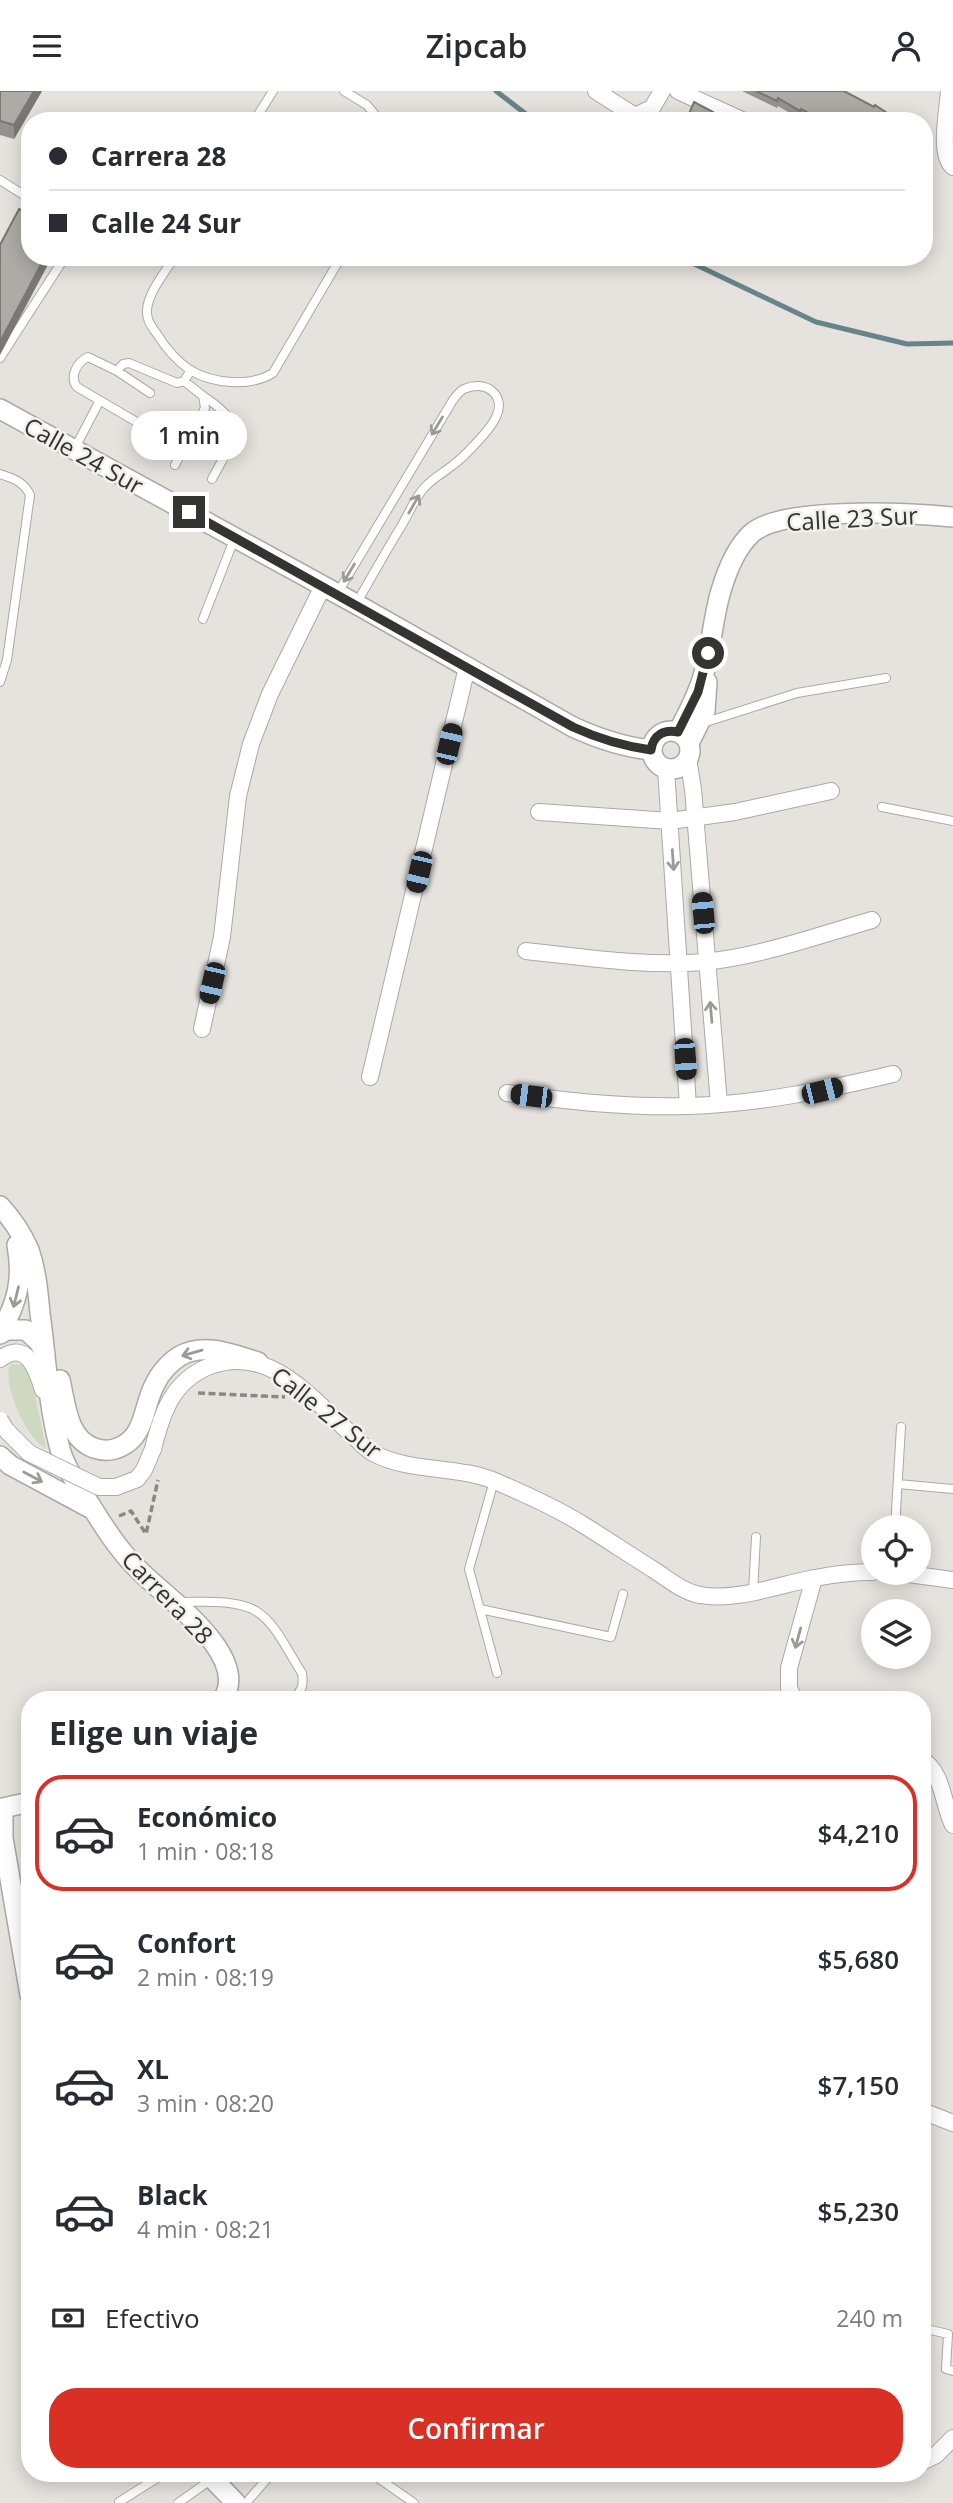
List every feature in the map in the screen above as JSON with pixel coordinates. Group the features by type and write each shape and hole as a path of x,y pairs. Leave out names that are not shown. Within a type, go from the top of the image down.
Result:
{"street":[{"path":"596,91 629,112"},
{"path":"644,112 652,108 662,91"},
{"path":"678,91 724,112"},
{"path":"949,91 944,152 949,165 953,167"},
{"name":"Calle 24 Sur","path":"0,410 75,448 598,739 651,750"},
{"name":"Calle 23 Sur","path":"705,671 719,595 727,571 741,545 753,531 774,522 801,517 915,513 953,517"},
{"path":"202,1029 222,937 238,796 251,744 270,694 330,590"},
{"path":"370,1077 467,667"},
{"path":"705,671 707,697 701,723 685,745 695,818 719,1104"},
{"path":"685,745 666,731 660,734 655,738 651,750 655,762 666,769 682,765 705,671"},
{"path":"666,769 688,1106"},
{"path":"539,812 670,821 735,813 831,790"},
{"path":"526,951 679,964 766,950 872,921"},
{"path":"507,1093 580,1103 688,1106 822,1091 894,1073"},
{"path":"2,1209 14,1223 29,1250 72,1428 88,1446 113,1450 125,1445 137,1435 155,1383 165,1369 181,1356 209,1349 258,1362"},
{"path":"0,1333 18,1298 20,1277 17,1239 2,1209"},
{"path":"36,1279 57,1436"},
{"path":"0,1333 7,1330 26,1330 34,1335 45,1354"},
{"path":"8,1356 25,1355 33,1362 67,1467 94,1510"},
{"name":"Calle 27 Sur","path":"0,1420 29,1453 99,1487 116,1487 137,1479 144,1470 163,1412 184,1381 215,1364 237,1360 258,1362 292,1382 371,1452 387,1459 456,1471 494,1481 579,1522 680,1587 700,1595 723,1596 814,1578 861,1572"},
{"path":"0,1456 10,1465 94,1510"},
{"name":"Carrera 28","path":"94,1510 111,1537 141,1573 207,1632 221,1653 228,1674 227,1691"},
{"path":"931,1577 953,1580"},
{"path":"790,1691 789,1668 814,1578"},
{"path":"931,1768 938,1779 947,1814 953,1825"},
{"path":"21,1804 2,1808 3,1838 21,1943"},
{"path":"931,2114 953,2123"},
{"path":"931,2458 953,2438"},
{"path":"215,2482 236,2503"}],"lane":[{"path":"260,112 273,91"},
{"path":"344,91 367,104 373,112"},
{"path":"0,180 21,193"},
{"path":"0,358 59,266"},
{"path":"169,266 150,299 148,321 165,346 191,370 219,380 247,382 261,380 273,373 336,266"},
{"path":"135,421 77,387 72,376 88,356 117,370 150,393"},
{"path":"117,370 123,363 129,363 177,383 184,381 191,370"},
{"path":"184,381 223,409 232,422 231,444 212,479"},
{"path":"330,590 453,400 462,390 473,386 488,387 496,393 500,404 498,416 454,464 437,474 422,490 356,604"},
{"path":"175,465 205,408 203,396"},
{"path":"75,448 99,402"},
{"path":"0,474 15,479 26,487 30,495 7,660 0,682"},
{"path":"203,619 235,537"},
{"path":"701,723 797,693 886,678"},
{"path":"882,807 953,821"},
{"path":"896,1515 901,1427"},
{"path":"494,1481 469,1569 498,1673"},
{"path":"898,1484 953,1489"},
{"path":"754,1591 756,1537"},
{"path":"481,1609 611,1637 623,1594"},
{"path":"175,1602 217,1602 244,1606 258,1612 270,1624 302,1674 301,1691"},
{"path":"931,2330 948,2334 946,2368 953,2371"},
{"path":"119,2502 151,2482"},
{"path":"178,2503 202,2482"},
{"path":"246,2503 264,2482"},
{"path":"384,2482 414,2503"}],"path":[{"path":"187,1397 199,1392 291,1398"},
{"path":"119,1516 131,1511 146,1534 151,1513"}],"green space":[{"path":"11,1364 24,1365 31,1375 46,1448 30,1433 16,1408 9,1382 8,1371"}],"building":[{"path":"0,91 34,91 14,125 0,121"},
{"path":"756,91 844,91 886,112 807,112 801,109 800,111 778,98 777,101"},
{"path":"694,102 713,112 690,112"},
{"path":"19,209 21,210 21,266 40,266 0,342 0,245"}],"waterway":[{"path":"496,91 523,112"},
{"path":"698,266 816,322 907,344 953,343"}],"route":[{"path":"189,512 598,739 651,750 655,738 660,734 672,730 678,732 698,692 708,653"}]}
